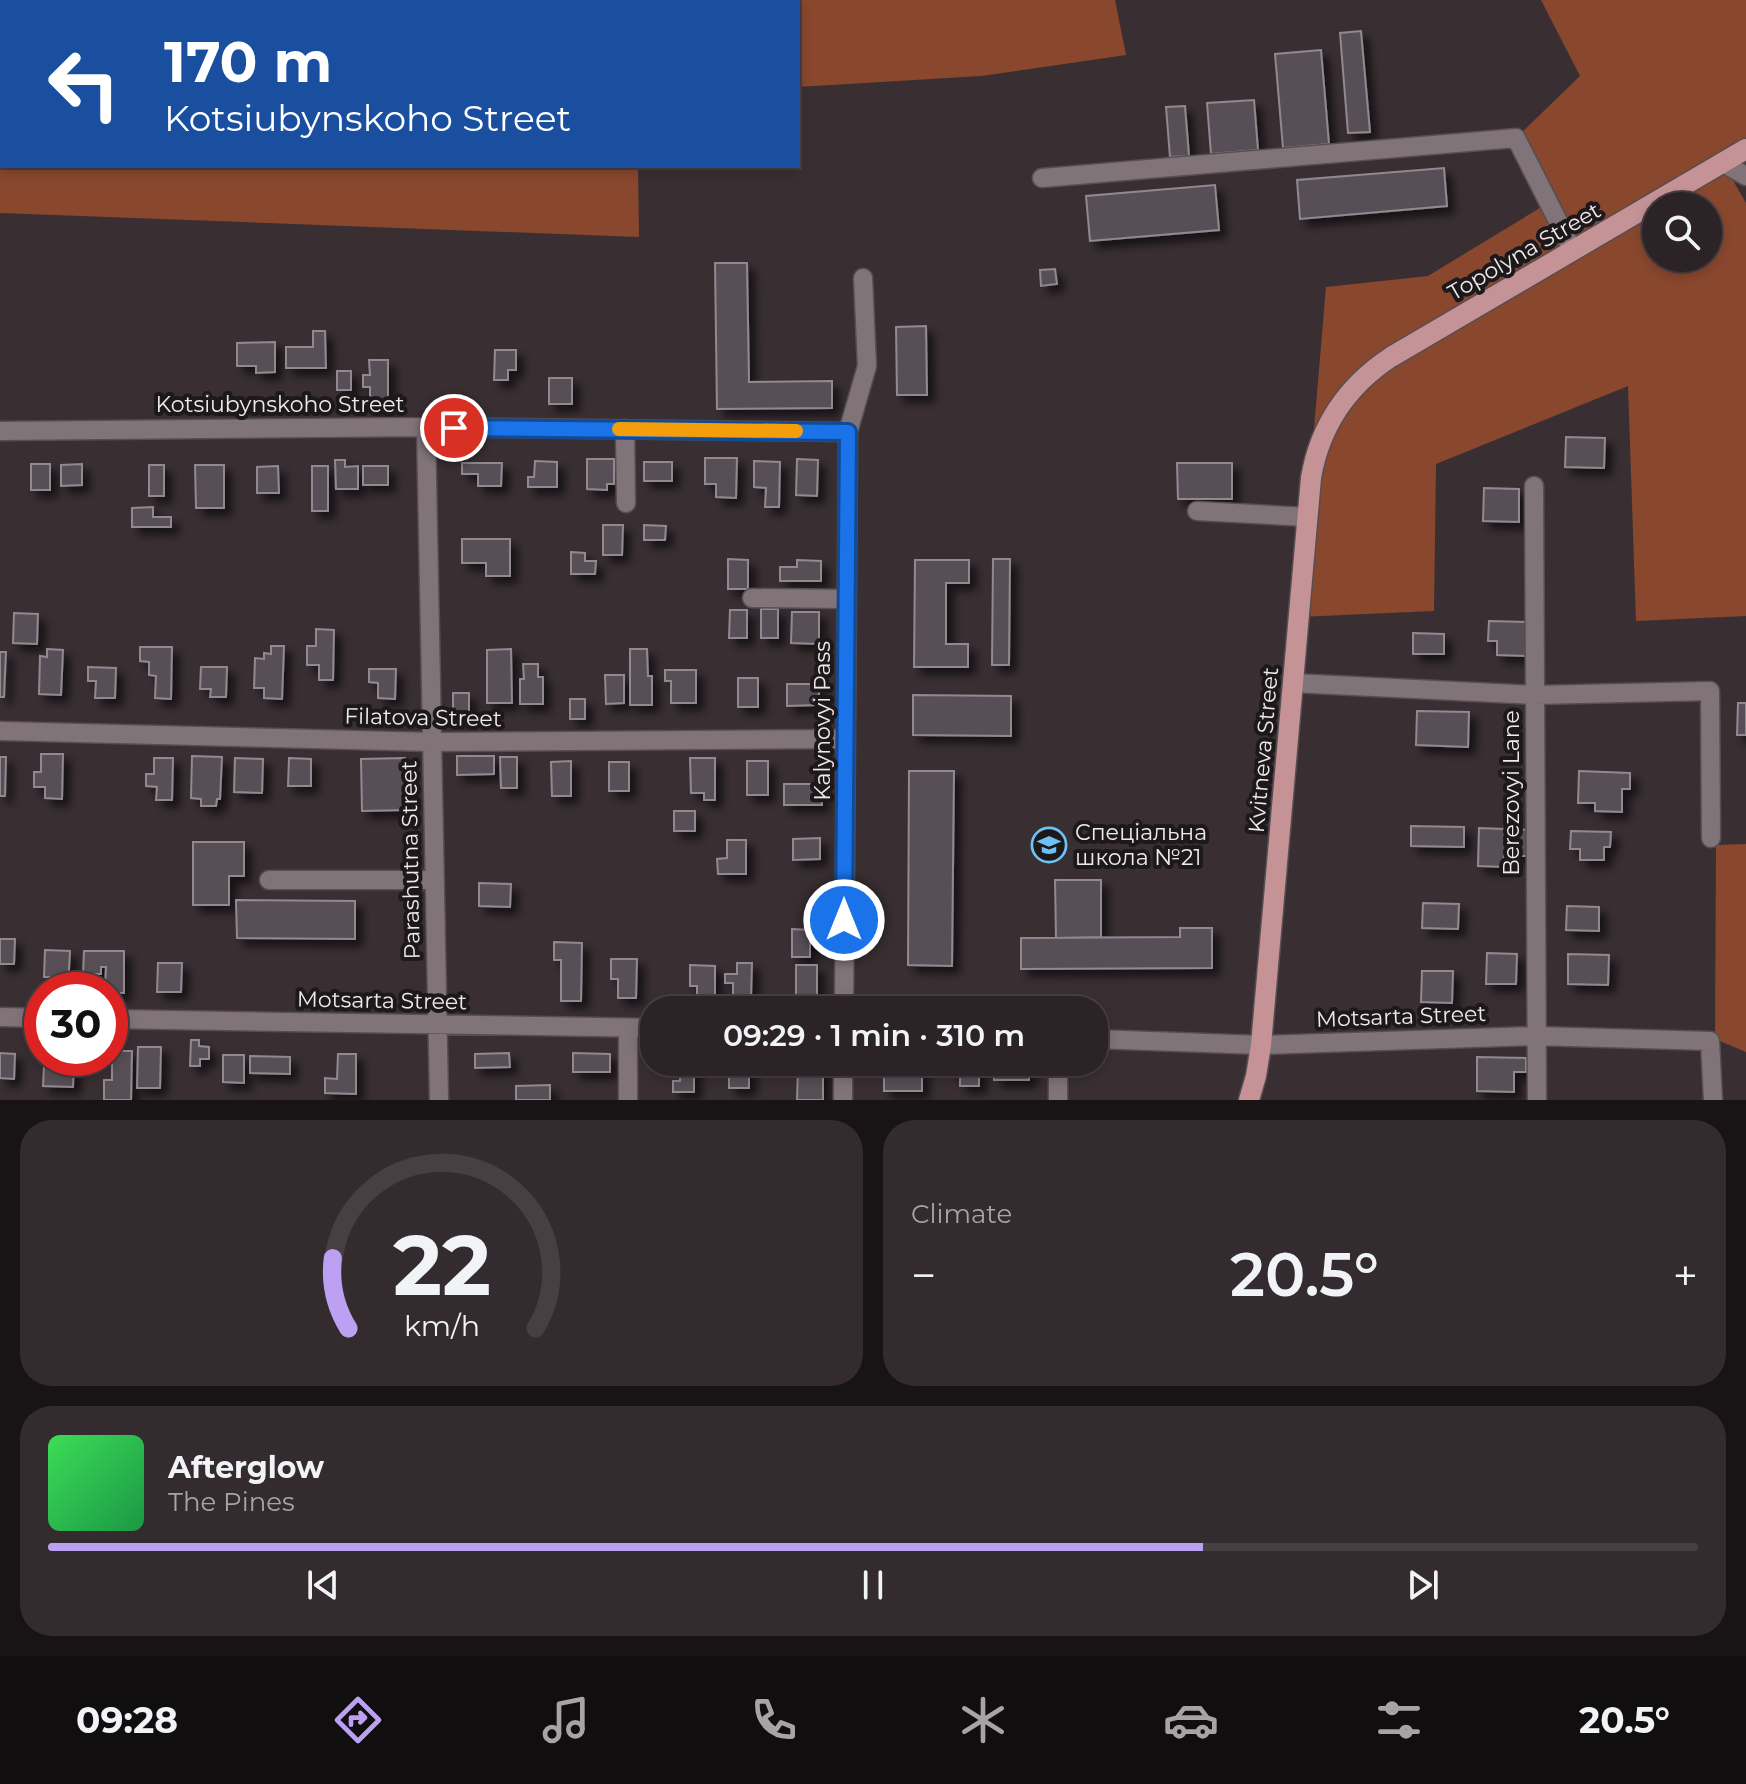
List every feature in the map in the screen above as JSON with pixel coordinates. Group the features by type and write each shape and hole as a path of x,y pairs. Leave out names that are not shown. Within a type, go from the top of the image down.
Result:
{"main road":[{"name":"Topolyna Street","path":"1337,407 1361,379 1384,362 1746,149"},
{"name":"Kvitneva Street","path":"1249,1100 1261,1045 1314,460 1337,407"}],"street":[{"path":"1042,178 1516,138 1573,251"},
{"path":"1723,163 1746,176"},
{"name":"Kalynovyi Pass","path":"844,996 848,432 867,366 863,278"},
{"name":"Kotsiubynskoho Street","path":"0,431 426,427 848,432"},
{"name":"Parashutna Street","path":"426,427 439,1100"},
{"path":"625,429 626,503"},
{"name":"Berezovyi Lane","path":"1534,486 1537,1100"},
{"path":"1197,511 1307,517"},
{"path":"752,598 846,599"},
{"path":"1293,683 1535,695 1710,691 1711,838"},
{"name":"Filatova Street","path":"0,731 432,742 845,739"},
{"path":"269,880 435,880"},
{"path":"0,1017 24,1018"},
{"name":"Motsarta Street","path":"128,1019 640,1028"},
{"path":"628,1028 628,1100"},
{"name":"Motsarta Street","path":"1108,1040 1261,1045 1537,1036 1710,1041 1713,1100"},
{"path":"843,1076 843,1100"},
{"path":"1058,1076 1058,1100"}],"shaded area":[{"path":"800,0 1115,0 1126,55 981,76 800,87"},
{"path":"1541,0 1746,0 1746,149 1723,163 1746,203 1746,616 1636,621 1628,386 1436,464 1434,611 1298,617 1326,287 1428,276 1548,203 1516,138 1580,76"},
{"path":"0,168 638,168 639,237 0,213"},
{"path":"1746,844 1746,1052 1715,1039 1716,845"}],"building":[{"path":"1361,31 1370,132 1348,133 1340,33"},
{"path":"1321,50 1329,144 1283,148 1275,54"},
{"path":"1254,100 1258,150 1211,154 1207,103"},
{"path":"1185,106 1189,156 1170,157 1166,107"},
{"path":"1444,168 1447,206 1300,219 1297,180"},
{"path":"1215,185 1219,230 1090,241 1086,196"},
{"path":"715,263 747,263 749,382 832,381 832,408 717,409"},
{"path":"1055,269 1057,284 1041,286 1040,270"},
{"path":"926,326 927,395 897,395 896,327"},
{"path":"313,331 325,331 326,368 286,368 286,347 313,347"},
{"path":"275,342 275,372 256,373 256,366 237,366 237,343"},
{"path":"495,350 516,350 516,370 508,370 508,380 494,380"},
{"path":"369,360 388,360 388,407 370,407 370,387 363,387 363,375 370,375"},
{"path":"337,371 351,371 351,390 337,390"},
{"path":"549,378 572,378 572,404 549,404"},
{"path":"1566,437 1605,438 1604,468 1565,467"},
{"path":"705,458 737,458 736,498 716,497 716,484 705,484"},
{"path":"587,459 614,459 614,484 607,484 607,490 587,489"},
{"path":"797,459 818,460 817,496 796,495"},
{"path":"335,460 345,460 345,467 358,466 358,489 336,489"},
{"path":"535,461 557,462 557,487 528,487 528,477 534,477"},
{"path":"754,461 780,462 779,507 765,507 766,488 754,487"},
{"path":"644,462 672,462 672,481 644,481"},
{"path":"462,463 502,463 501,486 478,486 478,474 462,474"},
{"path":"1177,463 1232,463 1232,499 1178,499"},
{"path":"31,464 50,464 50,490 31,490"},
{"path":"82,464 82,485 61,486 61,465"},
{"path":"149,465 164,465 164,496 149,496"},
{"path":"195,465 224,465 224,508 196,508"},
{"path":"278,466 279,493 257,493 257,467"},
{"path":"312,466 328,466 328,511 312,511"},
{"path":"363,466 388,466 388,485 363,485"},
{"path":"1484,488 1519,489 1519,522 1483,521"},
{"path":"153,507 153,517 171,517 171,527 132,527 132,508"},
{"path":"603,525 623,525 622,555 603,555"},
{"path":"644,525 666,526 665,540 644,540"},
{"path":"462,539 510,539 510,576 486,576 486,563 462,563"},
{"path":"571,552 585,553 585,561 596,561 595,574 571,574"},
{"path":"728,559 748,560 748,589 728,589"},
{"path":"993,559 1010,559 1009,665 992,665"},
{"path":"797,560 821,561 821,581 780,581 780,567 797,567"},
{"path":"915,560 969,560 969,583 946,583 946,644 968,644 968,667 914,667"},
{"path":"761,609 778,609 778,638 761,638"},
{"path":"730,610 747,610 747,638 729,638"},
{"path":"792,612 819,612 819,644 791,643"},
{"path":"14,613 38,614 37,644 13,643"},
{"path":"1489,621 1527,622 1526,656 1497,655 1497,641 1488,641"},
{"path":"316,629 334,630 333,680 319,680 319,665 307,665 307,646 316,646"},
{"path":"1413,633 1444,634 1444,654 1413,654"},
{"path":"271,646 284,646 282,699 264,698 264,688 254,688 255,658 264,659 264,653 271,654"},
{"path":"140,647 172,647 171,699 155,698 156,676 149,675 149,662 140,661"},
{"path":"47,649 63,650 61,695 39,694 40,656 47,657"},
{"path":"511,649 512,703 487,703 487,650"},
{"path":"630,649 647,649 648,676 652,676 652,705 630,705"},
{"path":"0,652 6,652 4,697 0,697"},
{"path":"523,664 538,664 538,677 543,677 543,704 520,704"},
{"path":"88,667 116,668 115,698 95,698 96,681 88,681"},
{"path":"201,667 227,667 226,697 210,697 211,689 200,689"},
{"path":"369,669 396,669 395,699 378,698 378,683 369,682"},
{"path":"665,670 696,670 696,703 671,703 671,681 665,681"},
{"path":"605,675 624,675 624,703 606,704"},
{"path":"738,678 758,678 758,707 738,707"},
{"path":"787,684 819,684 819,705 787,706"},
{"path":"453,693 469,693 469,717 453,717"},
{"path":"913,695 1011,696 1011,736 913,735"},
{"path":"570,699 585,699 585,719 570,719"},
{"path":"1738,703 1746,703 1746,735 1737,735"},
{"path":"1417,711 1469,712 1468,747 1416,745"},
{"path":"41,754 63,754 62,799 45,798 45,787 34,787 34,772 41,772"},
{"path":"192,756 222,757 220,799 217,799 216,806 201,806 201,799 191,798"},
{"path":"457,756 494,756 494,774 457,775"},
{"path":"0,757 6,757 5,796 0,796"},
{"path":"500,757 517,757 517,788 501,788"},
{"path":"154,758 173,758 172,800 156,800 157,787 146,786 146,774 154,774"},
{"path":"235,758 263,759 262,793 234,792"},
{"path":"289,758 311,759 311,786 288,786"},
{"path":"405,758 406,810 362,811 361,759"},
{"path":"690,758 715,758 715,800 704,800 704,793 691,793"},
{"path":"571,761 571,796 552,796 551,762"},
{"path":"747,761 768,761 768,795 747,795"},
{"path":"609,762 629,762 629,791 609,791"},
{"path":"909,771 954,771 952,966 908,965"},
{"path":"1579,771 1630,773 1630,789 1622,789 1622,812 1595,811 1595,803 1578,803"},
{"path":"784,784 821,784 822,805 784,805"},
{"path":"674,811 695,811 695,831 674,831"},
{"path":"1411,826 1464,827 1464,847 1411,846"},
{"path":"1479,828 1531,830 1530,856 1504,856 1504,867 1478,866"},
{"path":"1571,831 1611,832 1610,847 1604,847 1604,860 1580,860 1580,849 1570,849"},
{"path":"820,838 820,859 793,860 793,839"},
{"path":"727,840 746,840 746,874 718,874 717,859 727,858"},
{"path":"193,842 244,842 244,876 229,876 229,905 193,905"},
{"path":"1055,880 1101,880 1101,937 1056,938"},
{"path":"479,883 511,884 510,907 479,906"},
{"path":"236,900 355,901 355,939 237,938"},
{"path":"1423,903 1459,904 1458,929 1422,928"},
{"path":"1567,906 1599,907 1599,931 1566,930"},
{"path":"1180,928 1212,928 1212,968 1021,969 1021,938 1180,937"},
{"path":"792,929 810,930 810,957 792,957"},
{"path":"0,939 15,939 14,964 0,964"},
{"path":"554,942 582,943 581,1001 561,1001 561,960 554,960"},
{"path":"45,950 70,951 69,972 44,972"},
{"path":"84,951 124,951 124,972 106,972 106,967 101,967 101,972 83,972"},
{"path":"1487,953 1517,954 1516,984 1486,984"},
{"path":"1568,954 1609,955 1608,985 1568,984"},
{"path":"611,959 637,959 636,998 618,998 618,979 611,979"},
{"path":"158,963 182,963 181,992 157,992"},
{"path":"737,963 752,963 751,996 733,996 733,983 725,983 725,974 737,974"},
{"path":"690,965 715,966 715,996 697,996 697,986 690,986"},
{"path":"796,965 817,965 817,996 796,996"},
{"path":"1422,971 1453,971 1452,1003 1421,1002"},
{"path":"191,1040 199,1040 199,1046 209,1047 209,1059 200,1059 200,1066 190,1066"},
{"path":"138,1047 161,1047 160,1088 137,1088"},
{"path":"128,1051 132,1051 131,1100 104,1100 104,1080 112,1080 112,1076 128,1076"},
{"path":"0,1053 15,1054 14,1079 0,1078"},
{"path":"509,1053 510,1067 475,1068 475,1054"},
{"path":"573,1053 610,1054 610,1072 573,1072"},
{"path":"338,1054 356,1054 356,1094 325,1093 325,1078 337,1079"},
{"path":"223,1055 244,1055 244,1083 223,1082"},
{"path":"250,1056 290,1057 290,1074 250,1073"},
{"path":"1477,1057 1526,1058 1526,1072 1514,1072 1514,1092 1477,1091"},
{"path":"44,1076 73,1076 73,1087 43,1086"},
{"path":"680,1076 694,1076 694,1092 673,1092 673,1081 680,1081"},
{"path":"729,1076 749,1076 749,1088 729,1088"},
{"path":"798,1076 823,1076 823,1100 797,1100"},
{"path":"884,1076 922,1076 922,1091 884,1091"},
{"path":"960,1076 979,1076 979,1086 960,1086"},
{"path":"994,1076 1029,1076 1029,1080 994,1080"},
{"path":"550,1085 550,1100 516,1100 516,1086"}],"slow traffic":[{"path":"619,429 796,431"}],"place":[{"name":"Спеціальна школа №21","path":"1049,845"}],"route":[{"path":"454,428 848,432 844,920"}]}
